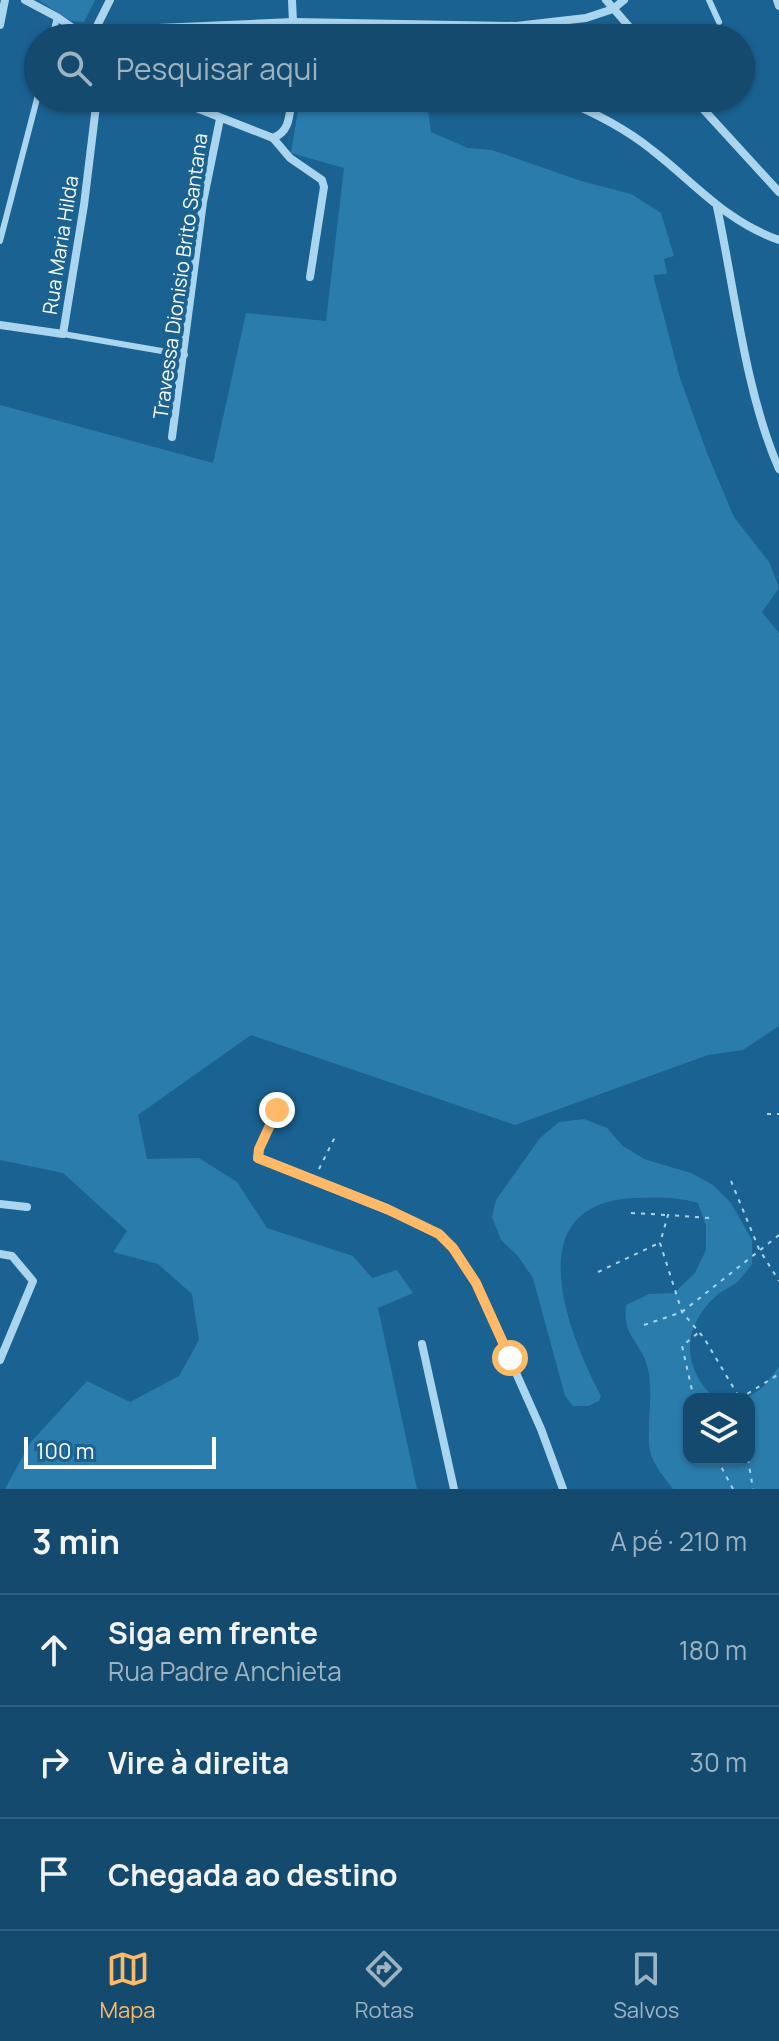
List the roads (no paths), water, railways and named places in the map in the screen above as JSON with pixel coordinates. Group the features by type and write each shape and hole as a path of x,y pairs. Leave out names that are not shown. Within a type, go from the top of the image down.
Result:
{"street":[{"path":"0,25 5,0"},
{"path":"27,0 68,24"},
{"path":"98,24 110,0"},
{"path":"292,0 298,22"},
{"path":"606,0 626,24"},
{"path":"533,24 586,18 613,9 624,0"},
{"path":"777,0 779,6"},
{"path":"252,24 370,24"},
{"name":"Rua Maria Hilda","path":"0,325 63,334 95,112"},
{"path":"204,112 273,138 290,158 322,180 324,187 310,277"},
{"path":"273,138 280,136 288,125 290,112"},
{"path":"587,112 650,148 717,207 741,223 779,240"},
{"path":"706,112 778,192"},
{"name":"Travessa Dionisio Brito Santana","path":"172,437 203,202 220,119"},
{"path":"717,207 752,386 765,436 779,469"},
{"path":"266,1161 414,1221 439,1234 453,1248 476,1283 541,1429 563,1489"},
{"path":"0,1204 27,1207"},
{"path":"0,1254 12,1256 33,1281 0,1360"},
{"path":"422,1344 454,1489"}],"lane":[{"path":"709,0 719,22"},
{"path":"55,24 57,17"},
{"path":"0,241 34,112"},
{"path":"63,334 185,355"}]}
